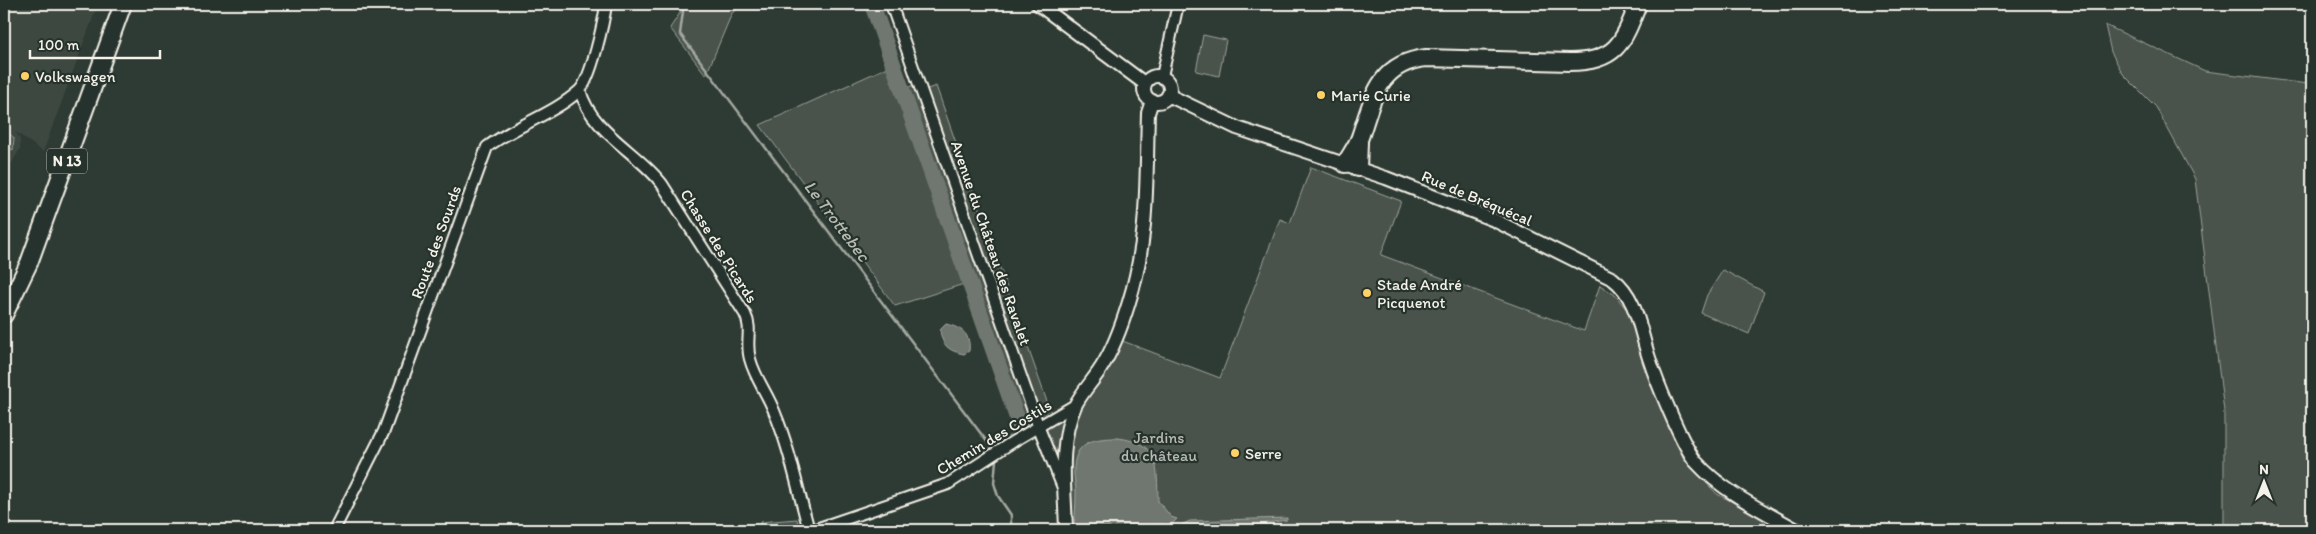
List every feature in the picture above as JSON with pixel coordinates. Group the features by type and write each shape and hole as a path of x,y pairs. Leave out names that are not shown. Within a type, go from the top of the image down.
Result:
{"highway":[{"name":"N 13","path":"4,291 22,251 113,4"},
{"name":"N 13","path":"4,315 32,254 123,4"},
{"path":"1352,166 1377,87 1390,72 1406,62 1426,58 1569,62 1592,60 1610,52 1623,41 1637,5"}],"street":[{"path":"580,90 595,55 606,4"},
{"name":"Avenue du Château des Ravalet","path":"891,4 1039,428 1060,484 1065,491"},
{"path":"1038,4 1144,83 1145,96 1152,101 1163,100 1168,95 1169,84 1162,76"},
{"path":"1162,76 1178,4"},
{"path":"1144,83 1150,77 1162,76"},
{"name":"Route des Sourds","path":"334,530 384,432 487,147 506,132 534,120 580,90"},
{"name":"Chasse des Picards","path":"580,90 583,101 602,127 652,171 662,184 750,325 748,339 749,356 755,373 774,411 809,530"},
{"name":"Rue de Bréquécal","path":"1168,95 1237,128 1352,166 1494,220 1621,286 1632,302 1649,359 1679,430 1695,460 1726,490 1797,530"},
{"path":"1066,530 1067,430 1075,405 1101,368 1116,340 1130,301 1141,255 1147,206 1148,113 1152,101"},
{"name":"Chemin des Costils","path":"813,530 948,484 1014,441 1039,428 1075,405"}],"shaded area":[{"path":"4,4 98,4 43,152 16,132 20,140 20,149 4,177"},
{"path":"946,324 961,330 967,336 969,351 964,354 947,347 942,340 940,330"},
{"path":"1118,438 1142,445 1153,458 1156,467 1158,501 1171,517 1177,519 1168,528 1163,524 1142,524 1074,530 1076,492 1074,473 1077,454 1081,448 1092,441"},
{"path":"1287,518 1287,520 1266,523 1261,530 1178,530 1183,524 1190,521"}],"green space":[{"path":"686,4 743,4 732,13 706,75 670,28"},
{"path":"2105,25 2205,71 2308,84 2312,82 2312,530 2224,530 2224,411 2195,179 2156,107 2123,74 2111,52"},
{"path":"1203,35 1226,40 1219,76 1196,71"},
{"path":"890,66 902,89 915,85 919,92 936,86 1051,413 1022,432 967,283 895,306 760,125"},
{"path":"4,129 14,138 13,150 4,145"},
{"name":"Jardins du château","path":"1311,167 1401,201 1381,255 1584,331 1600,285 1615,295 1627,310 1684,460 1717,494 1776,524 1774,530 1071,530 1070,447 1076,418 1120,340 1220,378 1280,219 1290,223"},
{"path":"1723,270 1764,292 1749,334 1701,313 1707,295"},
{"path":"1070,413 1063,475 1043,427"},
{"path":"797,519 799,530 761,530 760,522"}],"waterway":[{"name":"Le Trottebec","path":"684,4 680,34 991,447"},
{"path":"872,4 1022,432"},
{"name":"Le Trottebec","path":"996,460 994,483 998,496 1011,515 1011,530"}],"place":[{"name":"Volkswagen","path":"25,76"},
{"name":"Marie Curie","path":"1321,95"},
{"name":"Stade André Picquenot","path":"1367,293"},
{"name":"Serre","path":"1235,453"}]}
